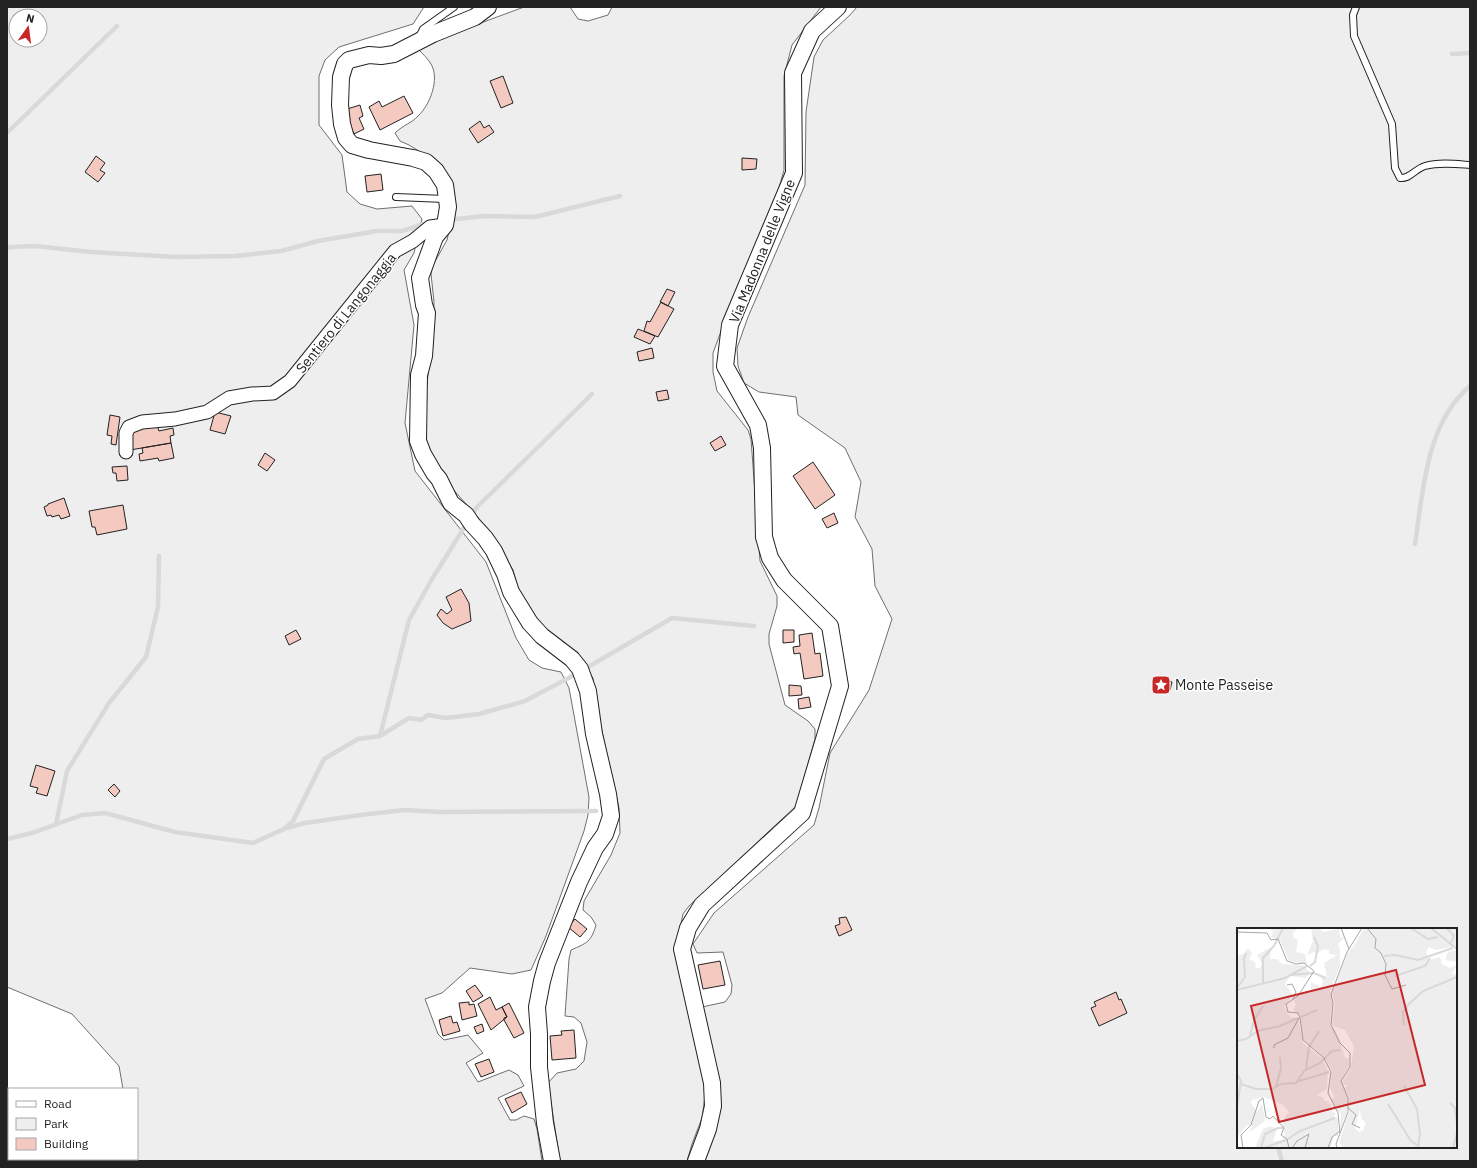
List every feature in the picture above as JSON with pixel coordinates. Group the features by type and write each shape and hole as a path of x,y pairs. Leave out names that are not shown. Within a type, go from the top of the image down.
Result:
{"street":[{"path":"488,7 475,17 417,42 394,54 357,57 349,60 344,64 341,77 340,105 342,124 346,138 352,145 368,150 426,162 436,170 445,185 448,207 445,225 435,236 420,278 424,306 427,313 424,356 419,375 418,441 423,454 439,479 451,503 466,516 494,551 505,574 511,592 530,623 542,636 572,659 580,669 588,691 594,734 608,794 611,816 606,834 595,848 579,882 550,955 542,981 537,1007 540,1074 545,1123 552,1161"},
{"name":"Via Madonna delle Vigne","path":"696,1161 708,1129 713,1106 712,1083 682,948 688,928 702,906 802,813 840,686 830,626 784,580 770,558 764,537 762,448 758,425 725,366 730,325 794,173 794,73 812,31 838,7"},
{"name":"Sentiero di Langonaggia","path":"126,452 126,433 129,427 142,422 175,419 207,412 229,398 252,394 273,393 278,390 290,381 395,251 413,241 430,227 445,225"}],"lane":[{"path":"417,42 423,29 454,7"},
{"path":"1356,7 1353,15 1354,36 1392,124 1395,168 1400,178 1405,179 1425,166 1452,163 1470,165"},
{"path":"396,197 447,199"}],"green space":[{"path":"7,7 424,7 413,24 339,47 325,60 319,76 319,125 342,155 347,192 360,204 377,209 412,206 422,219 414,253 404,270 414,325 405,423 415,471 486,562 516,638 529,660 542,668 561,672 569,688 589,797 588,815 584,831 546,936 531,970 512,974 470,968 442,993 425,999 438,1034 444,1040 468,1035 483,1053 466,1063 478,1082 509,1070 518,1075 524,1086 498,1098 510,1120 516,1120 524,1116 534,1119 542,1161 45,1161 138,1160 138,1088 123,1088 119,1066 72,1014 7,987"},
{"path":"524,7 570,7 578,19 588,21 608,15 612,7 821,7 792,45 784,76 784,170 777,195 738,285 713,353 713,372 717,391 748,430 751,439 760,561 777,596 777,606 769,634 769,644 785,705 808,721 815,729 815,739 796,806 689,906 683,914 675,952 706,1089 702,1118 687,1161 560,1161 548,1083 557,1073 576,1069 584,1061 587,1042 581,1023 574,1017 565,1016 569,959 571,950 581,946 590,939 596,925 591,917 583,910 584,901 611,855 620,833 619,808 596,704 593,678 577,654 548,632 521,598 513,570 490,531 451,487 429,453 424,431 425,397 433,339 434,302 431,274 433,265 447,240 453,213 434,160 400,141 395,133 416,118 430,99 434,84 434,70 430,62 419,50 427,43"},
{"path":"857,7 1470,7 1470,1161 703,1161 710,1145 702,1007 725,1002 731,994 732,985 723,952 697,953 693,944 714,913 814,825 830,753 869,690 892,619 875,586 872,549 855,517 861,482 845,448 798,415 796,397 759,392 744,383 738,366 737,348 748,317 805,185 806,112 814,57 823,40"}],"building":[{"path":"503,76 513,103 501,108 490,81"},
{"path":"404,96 413,113 380,130 369,107 379,101 382,107"},
{"path":"360,105 363,116 359,118 364,129 354,134 348,120 350,120 347,109"},
{"path":"480,121 484,128 489,125 494,132 478,143 469,129"},
{"path":"96,156 105,163 100,170 105,173 98,182 85,172"},
{"path":"742,158 757,159 756,169 742,170"},
{"path":"381,174 383,190 367,192 365,176"},
{"path":"667,289 675,292 668,306 660,302"},
{"path":"661,302 674,309 658,337 644,331 647,321 650,322"},
{"path":"638,329 655,336 650,344 634,337"},
{"path":"652,348 654,358 639,361 637,352"},
{"path":"667,390 669,399 658,401 656,392"},
{"path":"215,412 231,416 225,434 210,430"},
{"path":"110,415 120,417 116,445 111,444 112,436 107,435"},
{"path":"157,425 159,431 173,428 174,435 170,436 171,443 130,450 129,432"},
{"path":"721,436 726,445 715,451 710,443"},
{"path":"171,443 174,458 159,461 158,458 140,461 139,454 143,453 142,448"},
{"path":"265,453 275,460 267,471 258,465"},
{"path":"813,462 835,495 815,509 793,476"},
{"path":"127,466 128,480 117,481 116,473 113,473 112,467"},
{"path":"64,498 70,516 61,519 59,515 52,517 51,515 47,516 44,507"},
{"path":"123,505 127,529 97,535 95,527 92,527 89,511"},
{"path":"834,513 838,523 827,528 822,519"},
{"path":"461,589 469,603 471,621 452,629 443,623 437,615 441,609 447,614 452,610 446,597"},
{"path":"296,630 301,639 289,645 285,636"},
{"path":"783,630 794,630 794,642 783,643"},
{"path":"812,633 815,654 820,653 823,676 804,679 800,653 794,654 793,647 800,646 799,635"},
{"path":"1165,679 1172,682 1170,690 1163,688"},
{"path":"789,685 801,686 802,695 789,696"},
{"path":"809,697 811,707 799,709 798,699"},
{"path":"36,765 55,771 47,796 36,793 38,788 30,786"},
{"path":"114,784 120,791 115,797 108,790"},
{"path":"846,917 852,930 839,936 835,926 840,924 839,918"},
{"path":"575,919 587,929 580,937 568,927"},
{"path":"720,961 725,985 703,989 698,965"},
{"path":"475,985 483,996 473,1002 466,991"},
{"path":"1116,992 1127,1013 1099,1026 1091,1008 1096,1006 1094,1002"},
{"path":"490,997 496,1010 502,1007 507,1017 491,1030 478,1004"},
{"path":"469,1002 469,1005 474,1004 477,1016 462,1020 459,1003"},
{"path":"509,1003 524,1033 514,1038 504,1020 504,1018 507,1017 502,1007"},
{"path":"451,1016 453,1023 457,1022 460,1031 443,1036 439,1020"},
{"path":"482,1024 484,1031 477,1034 474,1027"},
{"path":"574,1030 576,1058 552,1060 550,1036 562,1035 561,1031"},
{"path":"489,1059 494,1072 481,1077 475,1064"},
{"path":"521,1092 527,1104 512,1113 505,1099"}],"waterway":[{"path":"7,133 117,26"},
{"path":"1452,54 1470,53"},
{"path":"448,220 484,216 535,217 620,196"},
{"path":"7,248 35,246 91,252 176,257 235,256 281,251 318,241 377,231 402,231 427,223"},
{"path":"1415,544 1424,480 1435,438 1455,401 1470,386"},
{"path":"471,516 477,507 592,394"},
{"path":"380,736 409,620 432,579 467,523"},
{"path":"56,824 67,771 109,703 146,657 158,607 159,556"},
{"path":"7,839 32,833 82,815 105,813 175,832 253,843 284,829 293,821 324,759 358,739 380,736 409,718 421,720 428,715 446,718 479,714 525,701 576,674 672,618 754,626"},
{"path":"287,828 305,823 404,810 440,812 596,811"},
{"path":"1278,1148 1282,1161"}],"place":[{"name":"Monte Passeise","path":"1161,685"}]}
